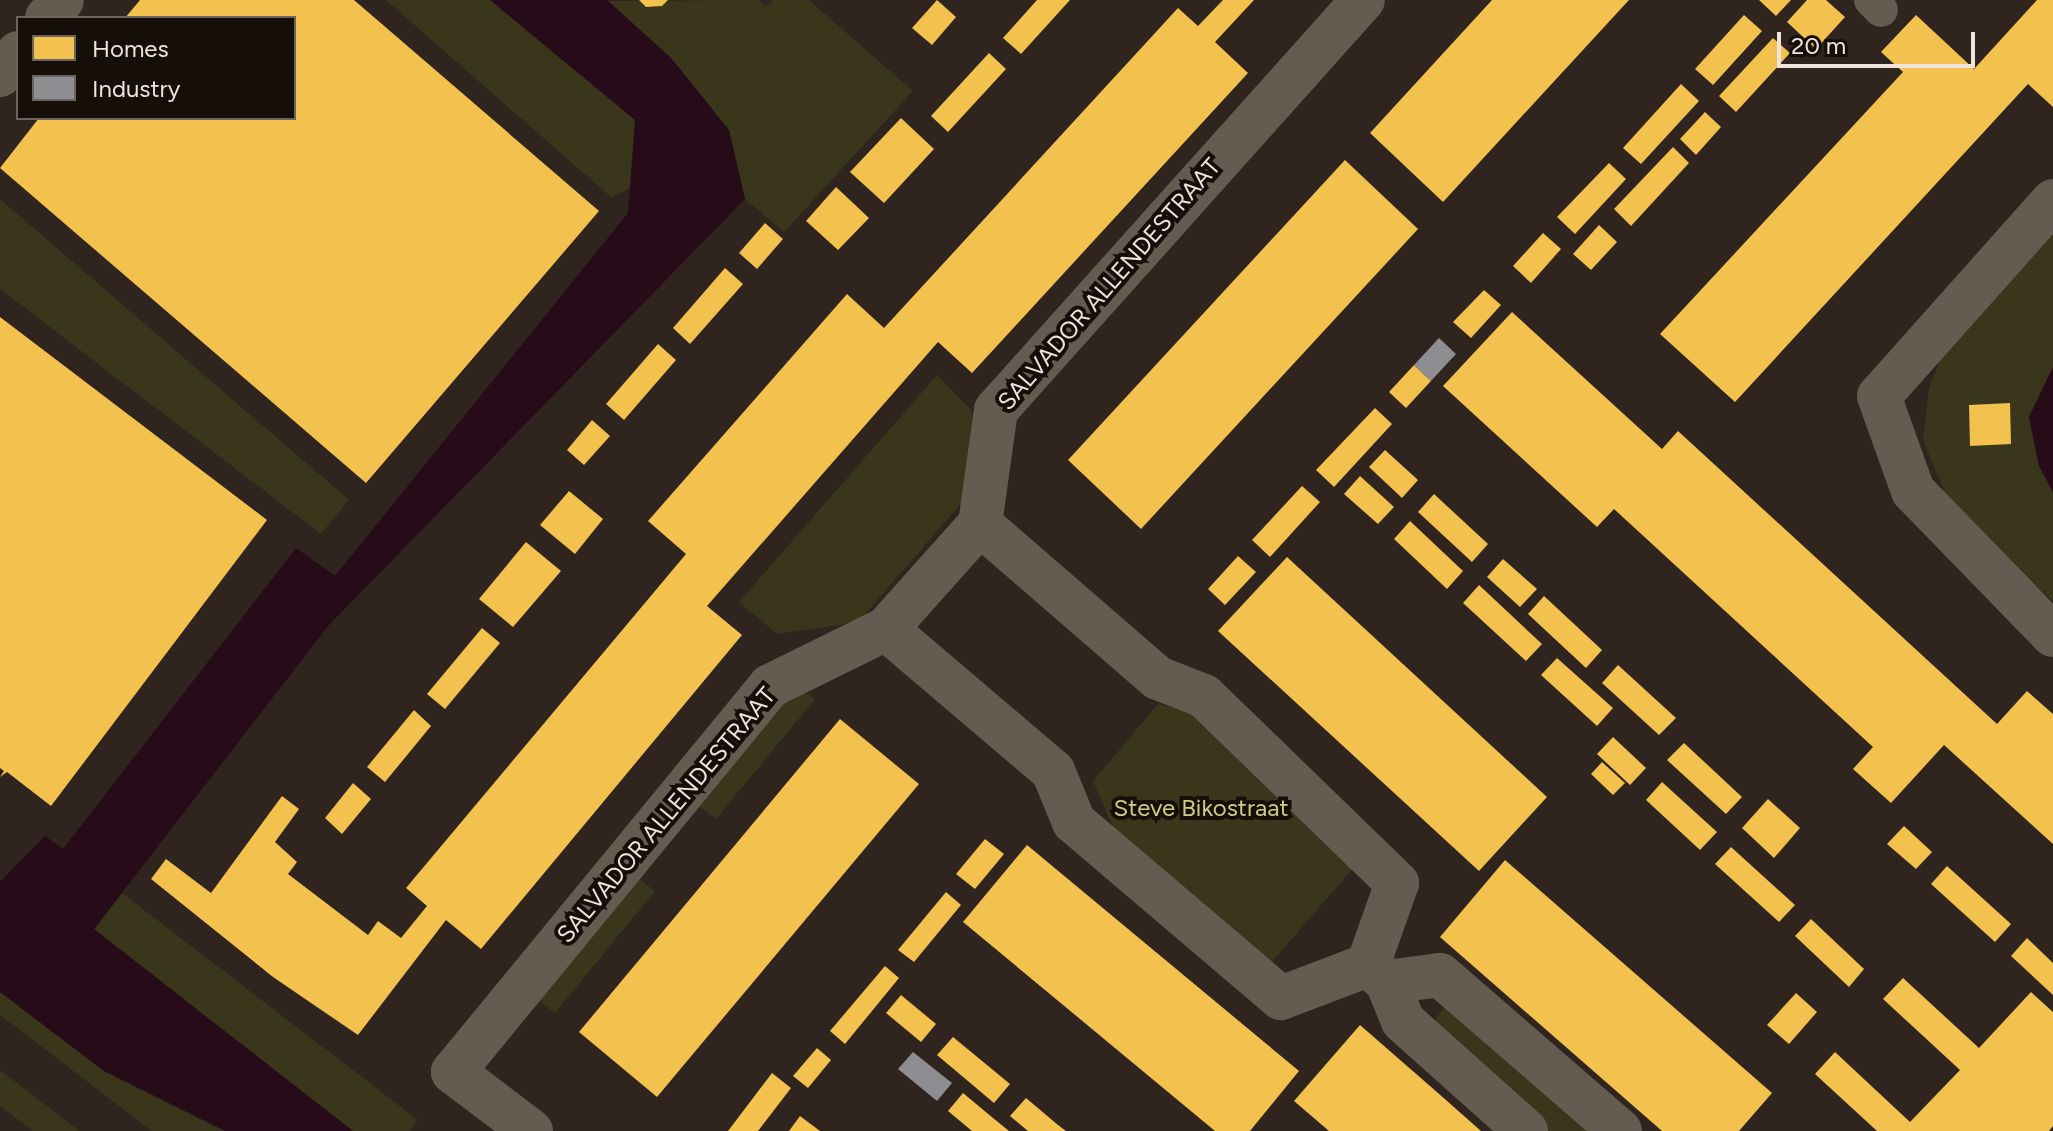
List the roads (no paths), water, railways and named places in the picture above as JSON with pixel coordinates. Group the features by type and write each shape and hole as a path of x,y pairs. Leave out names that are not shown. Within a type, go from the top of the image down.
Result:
{"street":[{"path":"49,16 62,0"},
{"name":"SALVADOR ALLENDESTRAAT","path":"531,1131 453,1072 770,686 886,629 980,524 996,410 1363,0"},
{"path":"0,75 16,55"},
{"path":"2053,201 1879,396 1913,491 2053,635"},
{"path":"980,524 1158,678 1204,696 1397,883 1378,974 1403,1021 1526,1131"},
{"path":"886,629 1053,771 1074,822 1281,998 1378,974 1440,975 1620,1131"}],"park label":[{"name":"Steve Bikostraat","path":"1201,808"}]}
